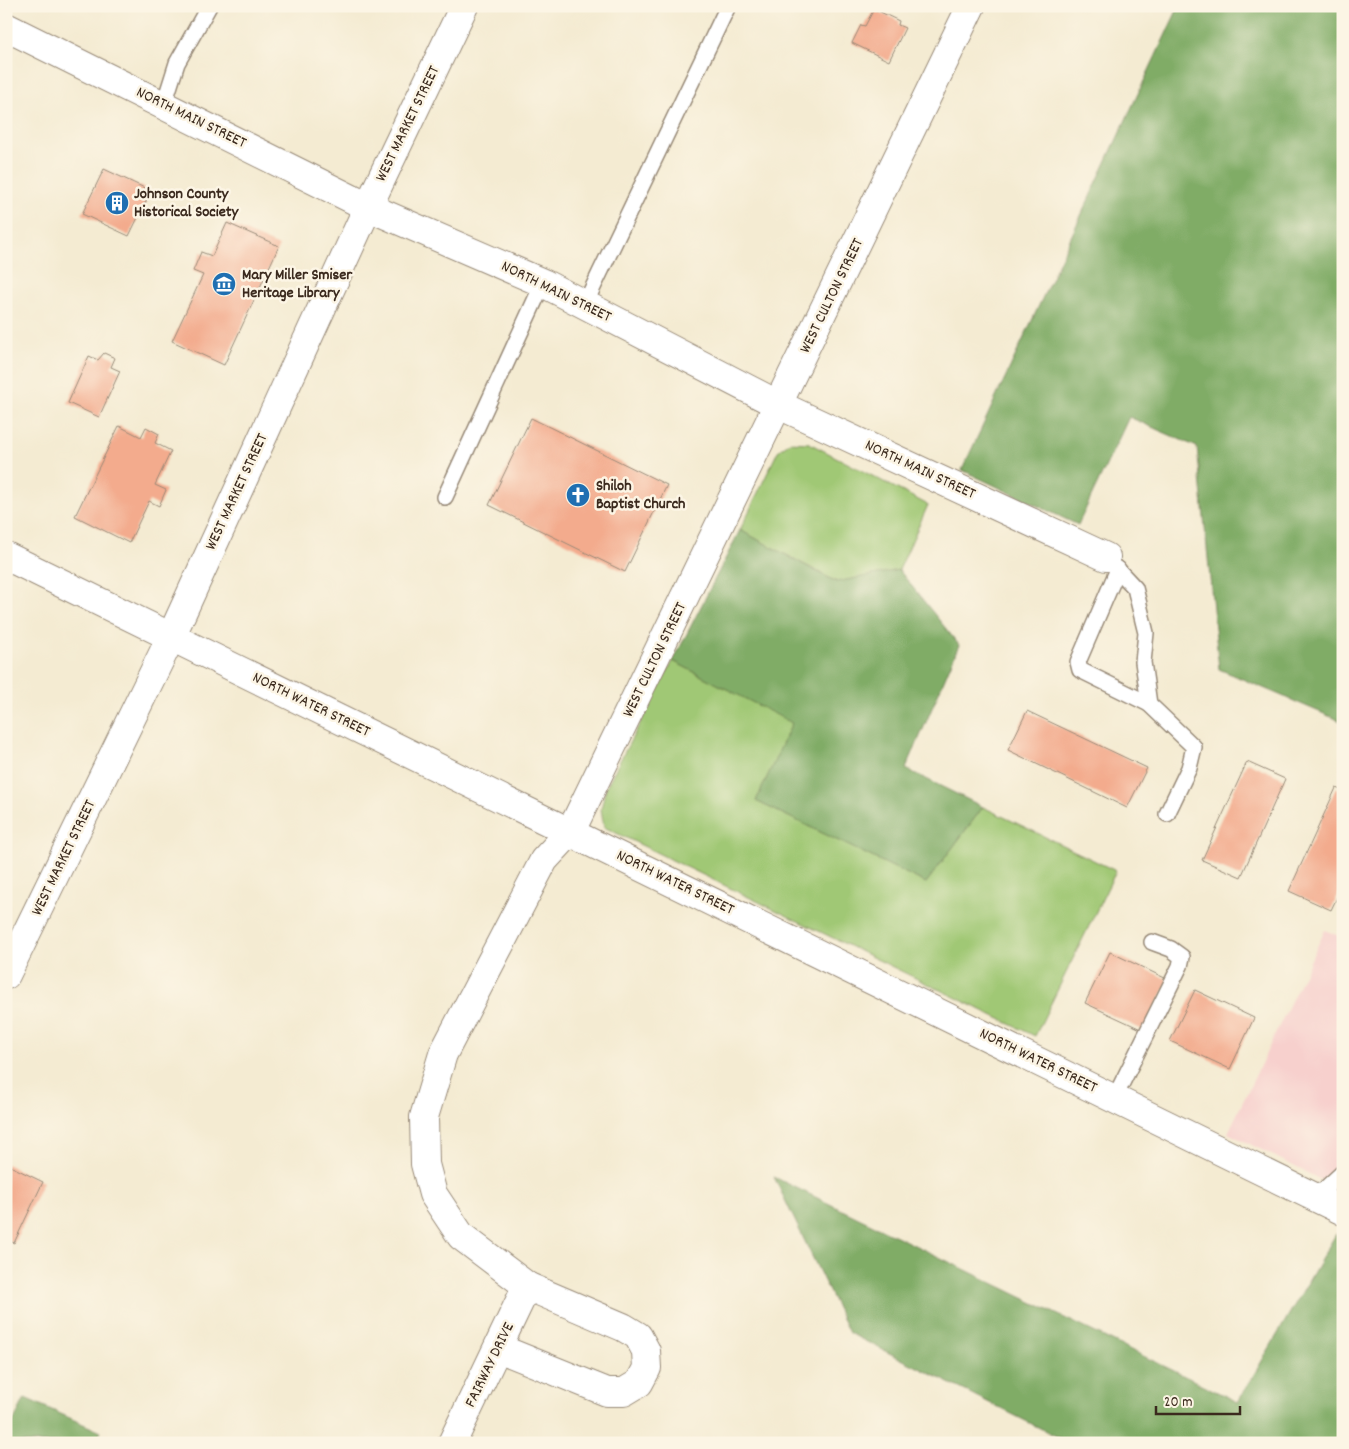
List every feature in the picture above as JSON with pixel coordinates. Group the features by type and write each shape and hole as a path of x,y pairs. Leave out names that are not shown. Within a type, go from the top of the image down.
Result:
{"street":[{"name":"WEST MARKET STREET","path":"6,976 171,637 368,206 464,6"},
{"name":"WEST CULTON STREET","path":"498,1348 607,1392 624,1392 639,1383 647,1368 646,1351 638,1336 527,1286 460,1236 433,1194 426,1164 424,1117 443,1054 544,860 571,832 779,405 968,7"},
{"name":"NORTH MAIN STREET","path":"6,28 164,104 368,206 543,283 779,405 1112,563"},
{"name":"NORTH WATER STREET","path":"6,556 1343,1212"},
{"name":"FAIRWAY DRIVE","path":"452,1443 527,1286"}],"lane":[{"path":"164,104 177,63 209,6"},
{"path":"585,304 728,6"},
{"path":"445,497 543,283"},
{"path":"1149,704 1143,662 1146,633 1135,588 1112,563 1078,662 1080,670 1149,704 1194,747 1189,768 1167,814"},
{"path":"1114,1099 1181,961 1182,956 1152,942"},
{"path":"1315,1198 1343,1172"}],"shaded area":[{"path":"1325,930 1343,938 1343,1191 1228,1133"}],"green space":[{"path":"1179,6 1343,6 1341,78 1343,120 1343,722 1219,669 1197,447 1129,417 1078,525 962,470"},
{"path":"790,442 809,443 928,505 899,570 837,582 740,530 778,451"},
{"path":"740,530 836,582 899,570 959,645 906,769 983,807 926,883 756,801 792,723 673,661"},
{"path":"673,661 793,723 756,801 926,883 983,807 1116,871 1035,1036 604,827 601,809 606,787"},
{"path":"774,1177 1238,1402 1336,1234 1343,1238 1343,1443 1070,1443 849,1333"},
{"path":"25,1398 101,1432 95,1443 6,1443 6,1436"}],"building":[{"path":"874,9 899,21 898,25 905,28 889,61 852,43 861,25 865,26"},
{"name":"Johnson County Historical Society","path":"104,169 151,191 129,236 82,214"},
{"path":"227,223 279,246 224,365 172,341 203,275 193,271 201,252 212,256"},
{"path":"104,353 115,358 111,367 120,371 99,417 68,403 89,356 98,360"},
{"name":"Shiloh Baptist Church","path":"531,418 667,485 625,572 489,505"},
{"path":"119,426 141,437 146,427 159,434 155,443 171,451 155,485 166,490 159,506 149,501 129,543 75,516"},
{"path":"1027,711 1147,768 1127,808 1008,750"},
{"path":"1247,762 1285,779 1241,877 1202,860"},
{"path":"1336,788 1343,791 1343,885 1331,910 1289,891"},
{"path":"1110,952 1169,980 1145,1031 1085,1003"},
{"path":"1195,990 1254,1018 1230,1069 1170,1041"},
{"path":"6,1164 43,1182 14,1243 6,1239"}],"place":[{"name":"Johnson County Historical Society","path":"117,203"},
{"name":"Mary Miller Smiser Heritage Library","path":"224,284"},
{"name":"Shiloh Baptist Church","path":"578,495"}]}
